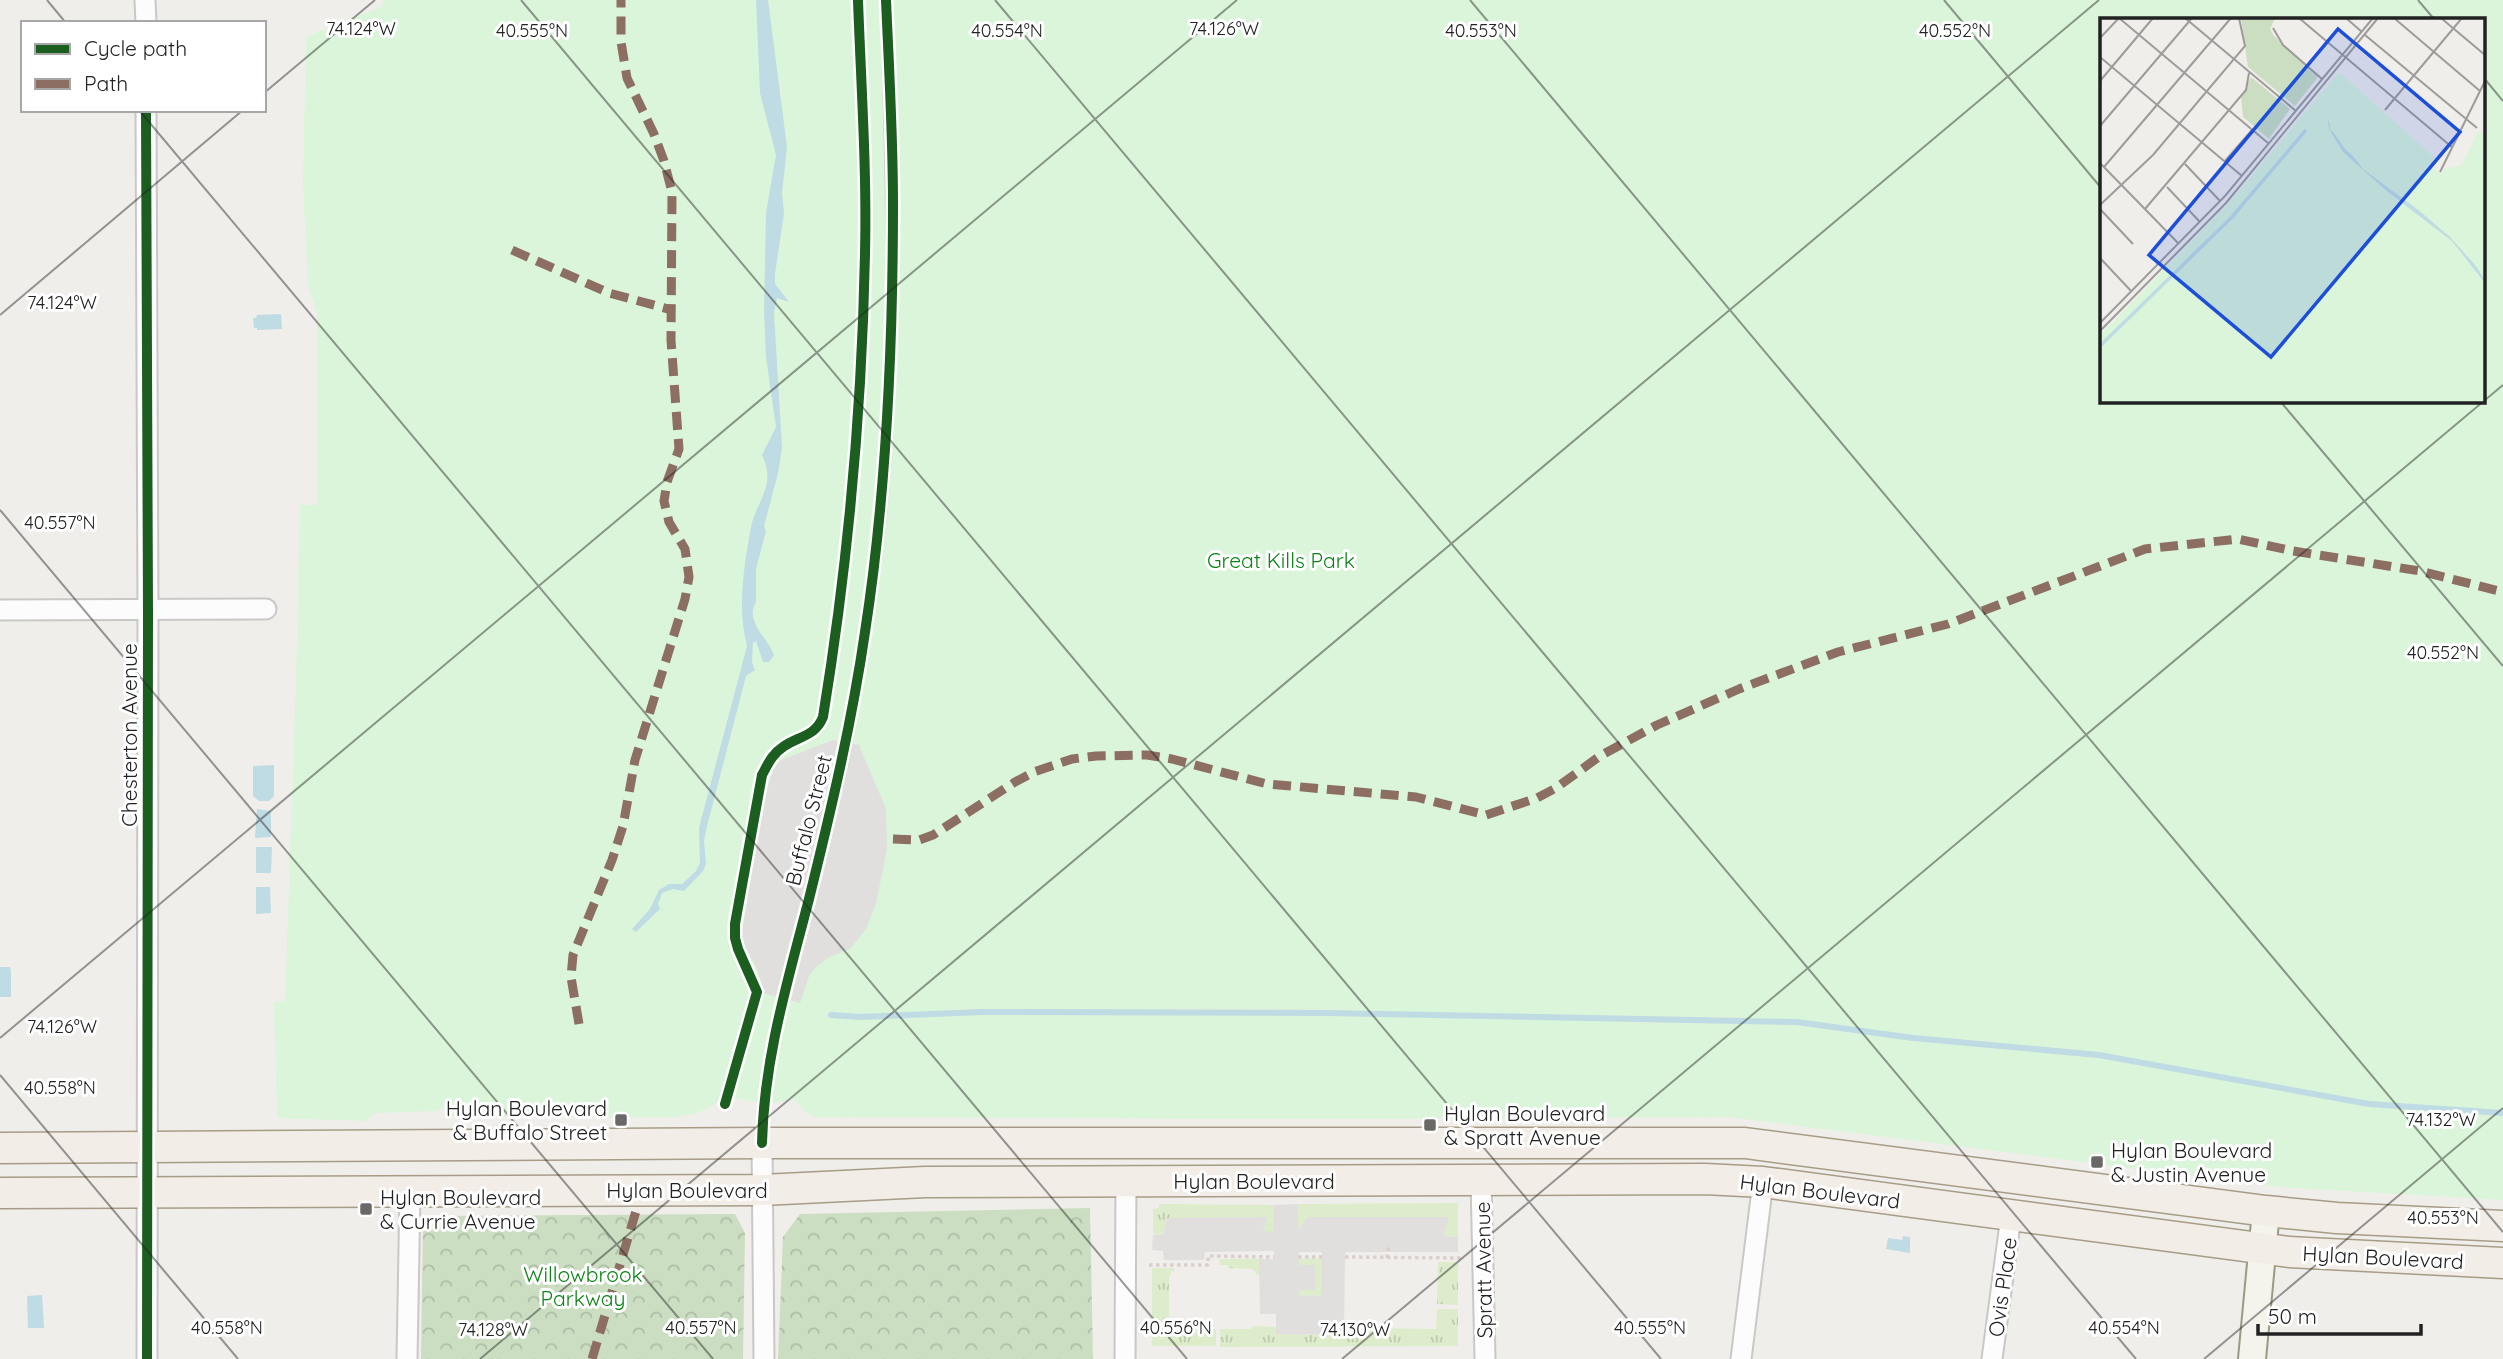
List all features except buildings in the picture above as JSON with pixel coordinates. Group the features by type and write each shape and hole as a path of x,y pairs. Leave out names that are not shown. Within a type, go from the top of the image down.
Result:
{"main road":[{"name":"Hylan Boulevard","path":"0,1149 762,1143 1745,1143 2266,1211 2337,1218 2503,1226"},
{"name":"Hylan Boulevard","path":"0,1194 762,1190 925,1182 1705,1179 1763,1182 2262,1249 2503,1263"}],"street":[{"path":"145,0 146,21"},
{"name":"Chesterton Avenue","path":"146,112 147,1359"},
{"path":"0,610 266,609"},
{"name":"Buffalo Street","path":"762,1143 764,1359"},
{"name":"Spratt Avenue","path":"1481,1180 1485,1359"},
{"path":"1125,1359 1126,1182"},
{"path":"1741,1359 1763,1182"},
{"path":"407,1359 410,1192"},
{"path":"2252,1359 2266,1211"},
{"name":"Ovis Place","path":"1992,1359 2011,1216"}],"lane":[{"name":"Buffalo Street","path":"762,1143 763,1101 773,1038 840,775 866,631 883,489 890,363 893,201 886,0"}],"path":[{"path":"1387,1258 1389,1244"},
{"path":"1149,1265 1208,1265 1208,1256 1273,1257"},
{"path":"1298,1257 1322,1257"},
{"path":"1345,1257 1461,1258"}],"green space":[{"name":"Great Kills Park","path":"383,0 2503,0 2503,1200 2279,1187 1729,1117 816,1117 806,1112 793,1099 768,1103 725,1096 703,1110 677,1117 449,1116 443,1108 436,1111 374,1113 366,1121 277,1118 274,1002 285,1001 300,505 317,505 317,313 308,286 303,185 306,37 383,6"},
{"path":"1458,1203 1458,1210 1297,1211 1297,1204"},
{"path":"1159,1204 1274,1205 1274,1211 1192,1212 1192,1218 1167,1218 1163,1233 1153,1235 1153,1209 1159,1208"},
{"path":"1090,1208 1093,1359 778,1359 783,1237 800,1214"},
{"path":"1458,1210 1458,1237 1443,1236 1448,1217 1308,1217 1299,1231 1298,1229 1297,1211"},
{"path":"1274,1211 1273,1232 1263,1232 1267,1217 1192,1218 1192,1212"},
{"name":"Willowbrook Parkway","path":"735,1214 745,1233 743,1359 421,1359 423,1225 432,1225 435,1216"},
{"path":"1220,1259 1259,1259 1260,1275 1256,1275 1251,1269 1220,1265"},
{"path":"1298,1259 1322,1259 1321,1296 1298,1295 1299,1290 1314,1290 1314,1265 1299,1265"},
{"path":"1438,1262 1458,1262 1458,1305 1437,1304"},
{"path":"1152,1268 1174,1268 1169,1275 1169,1323 1175,1326 1175,1329 1216,1329 1216,1346 1152,1346"},
{"path":"1437,1309 1458,1309 1458,1346 1220,1347 1220,1329 1251,1329 1252,1326 1276,1327 1276,1334 1344,1335 1344,1332 1368,1332 1368,1328 1436,1329"}],"shaded area":[{"path":"833,740 859,745 886,809 887,849 876,904 866,929 851,948 828,958 814,969 800,1003 763,993 758,971 741,938 763,800 774,768 781,760"},
{"path":"1297,1204 1299,1231 1307,1217 1449,1217 1443,1236 1458,1237 1458,1252 1345,1252 1344,1335 1276,1334 1276,1314 1260,1314 1259,1259 1274,1259 1274,1251 1205,1252 1204,1260 1164,1260 1163,1251 1152,1250 1153,1235 1163,1234 1167,1218 1268,1217 1263,1231 1273,1232 1274,1205","holes":["1299,1252 1322,1252 1321,1296 1298,1295 1299,1290 1315,1290 1315,1265 1299,1265"]}],"water":[{"path":"756,0 768,0 787,147 782,193 784,213 775,284 789,302 777,298 774,313 782,448 756,569 756,602 753,609 755,623 774,655 769,662 763,662 756,641 753,643 752,662 755,670 746,676 706,830 706,864 703,871 684,891 673,889 662,893 658,904 660,909 636,932 632,929 650,909 659,890 669,884 682,884 696,871 700,863 699,828 747,646 742,617 746,557 751,527 767,484 762,455 776,427 766,357 764,311 766,213 776,155 760,93"},
{"path":"281,314 282,329 254,328 253,318 257,315"},
{"path":"274,765 274,796 269,801 259,801 253,796 253,766"},
{"path":"257,809 271,811 271,837 255,838"},
{"path":"256,847 272,847 271,873 256,873"},
{"path":"256,887 270,887 271,913 256,914"},
{"path":"0,967 10,967 11,997 0,997"},
{"path":"1903,1236 1910,1237 1910,1253 1886,1249 1888,1238 1902,1240"},
{"path":"42,1295 44,1328 28,1328 27,1296"}],"waterway":[{"path":"831,1015 860,1017 981,1012 1327,1013 1797,1022 1913,1038 2099,1055 2369,1104 2503,1113"}],"marked path":[{"path":"579,1024 571,977 573,955 623,826 635,760 685,599 689,577 685,549 669,522 664,501 667,482 679,449 671,340 672,192 654,134 627,78 621,42 621,0"},
{"path":"512,250 609,293 672,310"},
{"path":"893,839 919,840 933,835 1034,772 1072,759 1096,756 1147,755 1267,784 1416,797 1486,815 1537,798 1556,788 1600,756 1657,725 1739,689 1838,652 1948,624 2145,549 2238,539 2293,551 2420,571 2503,592"},
{"path":"592,1359 636,1211"}],"cycle path":[{"path":"725,1104 757,992 738,949 735,924 762,775 776,753 820,724 840,602 857,428 865,254 858,0"},
{"path":"762,1143 767,1080 778,1020 825,832 854,699 879,525 890,364 893,257 886,0"},
{"path":"146,112 147,1359"}],"place":[{"name":"Hylan Boulevard & Buffalo Street","path":"621,1120"},
{"name":"Hylan Boulevard & Spratt Avenue","path":"1430,1125"},
{"name":"Hylan Boulevard & Justin Avenue","path":"2097,1162"},
{"name":"Hylan Boulevard & Currie Avenue","path":"366,1209"}]}
